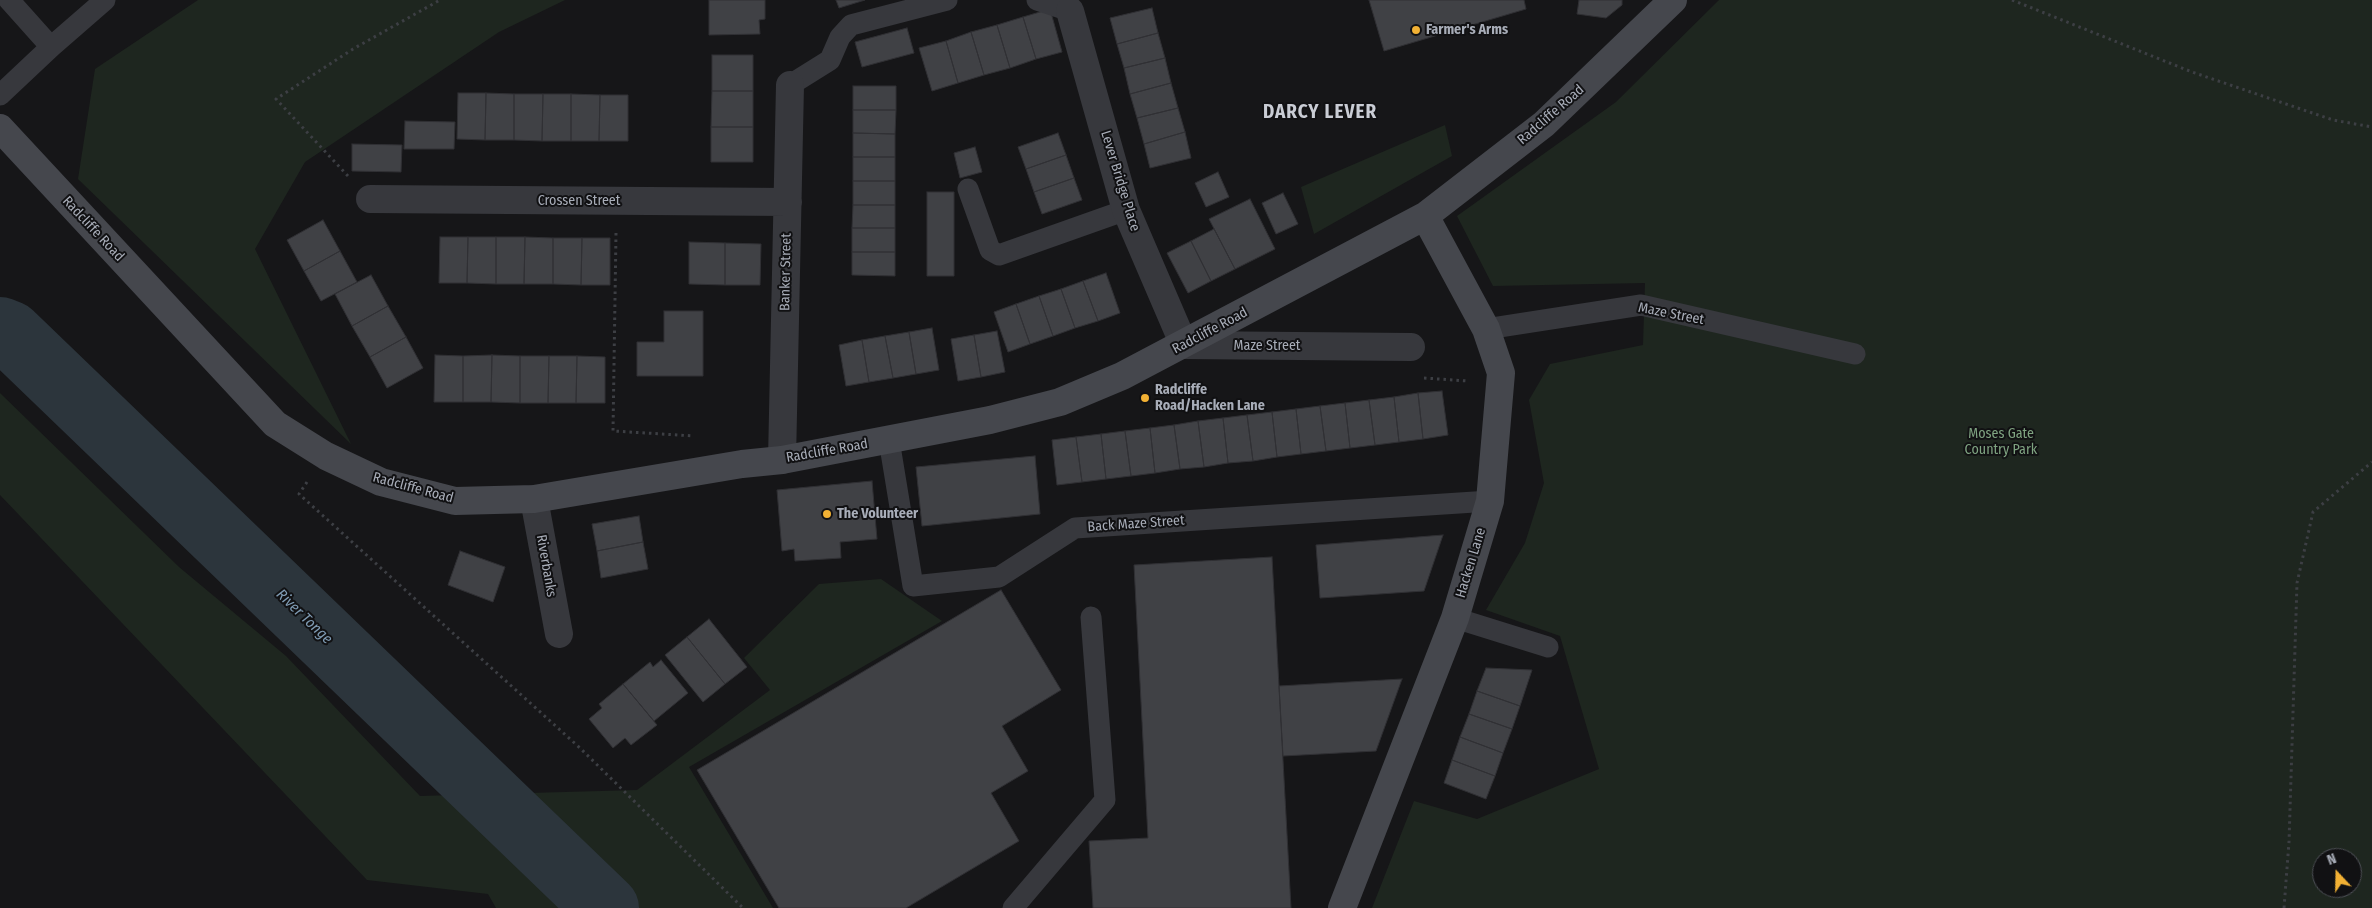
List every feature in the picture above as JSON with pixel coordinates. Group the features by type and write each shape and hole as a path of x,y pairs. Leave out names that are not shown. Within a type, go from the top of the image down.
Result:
{"main road":[{"name":"Radcliffe Road","path":"0,128 275,424 326,456 381,482 455,500 534,499 742,464 782,460 990,420 1060,402 1122,376 1184,345 1425,216 1544,124 1672,0"},
{"name":"Hacken Lane","path":"1342,908 1455,618 1490,500 1501,373 1486,329 1425,216"}],"street":[{"name":"Lever Bridge Place","path":"1070,11 1126,210 1184,345"},
{"name":"Banker Street","path":"782,460 790,85"},
{"name":"Crossen Street","path":"370,199 788,202"},
{"name":"Maze Street","path":"1184,345 1411,347"},
{"name":"Riverbanks","path":"534,499 558,634"}],"lane":[{"path":"9,0 51,47"},
{"path":"0,95 105,0"},
{"path":"790,85 830,60 840,38 851,25 947,0"},
{"path":"1037,0 1070,11"},
{"path":"968,189 990,250 998,255 1126,210"},
{"name":"Maze Street","path":"1486,329 1641,305 1855,354"},
{"name":"Back Maze Street","path":"889,440 913,586 999,576 1075,528 1490,500"},
{"path":"1013,908 1105,800 1091,617"},
{"path":"1455,618 1548,647"}],"path":[{"path":"370,199 276,99 353,49 440,0"},
{"path":"2012,0 2192,72 2333,120 2372,127"},
{"path":"616,201 613,431 643,433"},
{"path":"1411,347 1417,378 1500,383"},
{"path":"326,456 298,494 580,748 743,908"},
{"path":"2284,908 2289,842 2297,583 2313,512 2372,462"}],"green space":[{"path":"198,0 565,0 499,32 305,162 255,249 351,444 78,179 95,69"},
{"name":"Moses Gate Country Park","path":"1719,0 2372,0 2372,908 1372,908 1414,801 1477,819 1599,769 1560,636 1486,610 1525,543 1544,483 1529,400 1550,364 1643,345 1645,283 1493,286 1457,216 1616,102"},
{"path":"1445,125 1452,156 1314,234 1301,187"},
{"path":"0,393 179,567 286,656 420,796 637,790 770,690 744,658 819,584 881,579 942,621 689,767 773,908 496,908 488,894 367,880 0,495"}],"building":[{"path":"709,0 765,0 765,19 759,20 760,34 709,35"},
{"path":"836,0 865,0 839,8"},
{"name":"Farmer's Arms","path":"1369,0 1524,0 1526,9 1384,51"},
{"path":"1579,0 1622,0 1622,5 1606,18 1577,14"},
{"path":"1152,8 1158,33 1117,44 1110,18"},
{"path":"1050,9 1062,52 1036,59 1023,17"},
{"path":"1023,17 1036,59 1010,68 997,25"},
{"path":"997,25 1010,68 984,75 971,32"},
{"path":"907,28 914,53 862,67 855,42"},
{"path":"971,32 984,75 958,83 946,41"},
{"path":"1158,33 1165,58 1124,68 1117,44"},
{"path":"946,41 958,83 932,91 919,48"},
{"path":"712,55 753,55 753,91 712,91"},
{"path":"1165,58 1171,83 1130,94 1124,68"},
{"path":"1171,83 1178,108 1137,118 1130,94"},
{"path":"853,86 896,86 896,110 853,110"},
{"path":"712,91 753,91 753,127 711,127"},
{"path":"458,93 486,93 485,140 457,139"},
{"path":"486,93 514,94 514,140 485,140"},
{"path":"514,94 543,94 542,141 514,140"},
{"path":"543,94 571,94 571,141 542,141"},
{"path":"571,94 600,95 599,141 571,141"},
{"path":"600,95 628,95 628,141 599,141"},
{"path":"1178,108 1185,132 1144,144 1137,118"},
{"path":"853,110 896,110 895,134 853,133"},
{"path":"405,121 455,122 454,149 404,149"},
{"path":"711,127 753,127 753,162 711,162"},
{"path":"1185,132 1191,158 1150,168 1144,144"},
{"path":"853,133 895,134 895,157 853,157"},
{"path":"1058,133 1066,155 1026,169 1018,147"},
{"path":"352,144 402,145 401,172 352,171"},
{"path":"975,147 982,172 960,178 954,153"},
{"path":"1066,155 1074,178 1034,192 1026,169"},
{"path":"853,157 895,157 895,181 853,181"},
{"path":"1218,172 1229,197 1206,207 1195,183"},
{"path":"1074,178 1082,200 1042,214 1034,192"},
{"path":"853,181 895,181 895,205 853,205"},
{"path":"927,192 954,192 954,276 927,276"},
{"path":"1283,193 1298,224 1276,234 1262,203"},
{"path":"1250,199 1275,249 1235,269 1209,219"},
{"path":"853,205 895,205 895,228 852,228"},
{"path":"323,220 340,251 304,271 287,240"},
{"path":"852,228 895,228 895,252 852,252"},
{"path":"1214,229 1235,269 1211,281 1191,241"},
{"path":"440,237 468,237 467,283 439,283"},
{"path":"468,237 496,237 496,284 467,283"},
{"path":"496,237 525,237 524,284 496,284"},
{"path":"525,237 553,238 553,284 524,284"},
{"path":"553,238 582,238 581,285 553,284"},
{"path":"582,238 610,238 610,285 581,285"},
{"path":"1191,241 1211,281 1188,293 1167,253"},
{"path":"689,242 725,243 725,285 689,284"},
{"path":"725,243 761,244 760,285 725,285"},
{"path":"340,251 357,282 321,301 304,271"},
{"path":"852,252 895,252 895,276 852,275"},
{"path":"1106,273 1120,313 1098,321 1083,281"},
{"path":"371,275 388,306 352,326 335,294"},
{"path":"1083,281 1098,321 1075,328 1061,289"},
{"path":"1061,289 1075,328 1053,336 1039,296"},
{"path":"1039,296 1053,336 1030,344 1016,304"},
{"path":"1016,304 1030,344 1008,352 994,312"},
{"path":"388,306 406,337 370,357 352,326"},
{"path":"664,311 703,311 703,376 637,376 637,342 664,342"},
{"path":"932,328 939,370 916,374 909,332"},
{"path":"997,331 1005,372 981,377 974,335"},
{"path":"909,332 916,374 893,378 885,336"},
{"path":"974,335 981,377 958,381 951,339"},
{"path":"885,336 893,378 869,382 862,340"},
{"path":"406,337 423,368 387,388 370,357"},
{"path":"862,340 869,382 846,386 839,345"},
{"path":"435,355 463,356 463,402 434,402"},
{"path":"492,355 491,402 463,402 463,356"},
{"path":"492,355 520,356 520,403 491,402"},
{"path":"520,356 549,356 548,403 520,403"},
{"path":"549,356 577,356 576,403 548,403"},
{"path":"577,356 605,357 605,403 576,403"},
{"path":"1442,391 1448,435 1423,439 1418,393"},
{"path":"1418,393 1423,439 1399,442 1394,397"},
{"path":"1394,397 1399,442 1375,445 1369,400"},
{"path":"1369,400 1375,445 1350,448 1345,403"},
{"path":"1345,403 1350,448 1326,451 1320,406"},
{"path":"1320,406 1326,451 1301,454 1296,409"},
{"path":"1296,409 1301,454 1277,457 1272,412"},
{"path":"1272,412 1277,457 1253,461 1247,415"},
{"path":"1247,415 1253,461 1228,463 1223,418"},
{"path":"1223,418 1228,463 1204,467 1198,421"},
{"path":"1198,421 1204,467 1180,469 1174,425"},
{"path":"1174,425 1180,469 1155,473 1150,428"},
{"path":"1150,428 1155,473 1131,476 1125,431"},
{"path":"1125,431 1131,476 1106,479 1101,434"},
{"path":"1101,434 1106,479 1082,482 1076,437"},
{"path":"1076,437 1082,482 1057,485 1052,440"},
{"path":"1035,456 1040,514 922,526 916,467"},
{"name":"The Volunteer","path":"872,481 877,539 840,542 841,558 795,561 794,549 782,551 777,490"},
{"path":"639,516 643,542 597,551 592,524"},
{"path":"1443,535 1424,591 1320,598 1316,545"},
{"path":"643,542 648,569 601,578 597,551"},
{"path":"460,551 505,567 493,602 448,585"},
{"path":"1272,557 1291,908 1093,908 1089,841 1148,838 1134,565"},
{"path":"1001,590 1061,690 1002,726 1028,771 991,793 1019,841 906,908 779,908 697,770"},
{"path":"709,619 747,667 725,684 687,637"},
{"path":"687,637 725,684 703,702 665,655"},
{"path":"661,660 688,693 654,721 623,684 650,662 653,667"},
{"path":"1486,668 1532,670 1520,706 1477,691"},
{"path":"1402,679 1376,751 1283,756 1279,686"},
{"path":"623,684 657,725 631,745 625,738 613,748 589,719 602,708 599,704"},
{"path":"1477,691 1520,706 1512,729 1469,714"},
{"path":"1469,714 1512,729 1503,753 1460,737"},
{"path":"1460,737 1503,753 1495,776 1452,760"},
{"path":"1452,760 1495,776 1486,799 1444,783"}],"waterway":[{"name":"River Tonge","path":"0,330 10,334 606,908"}],"place":[{"name":"Farmer's Arms","path":"1416,30"},
{"name":"Radcliffe Road/Hacken Lane","path":"1145,398"},
{"name":"The Volunteer","path":"827,514"}],"district":[{"name":"DARCY LEVER","path":"1320,113"}]}
